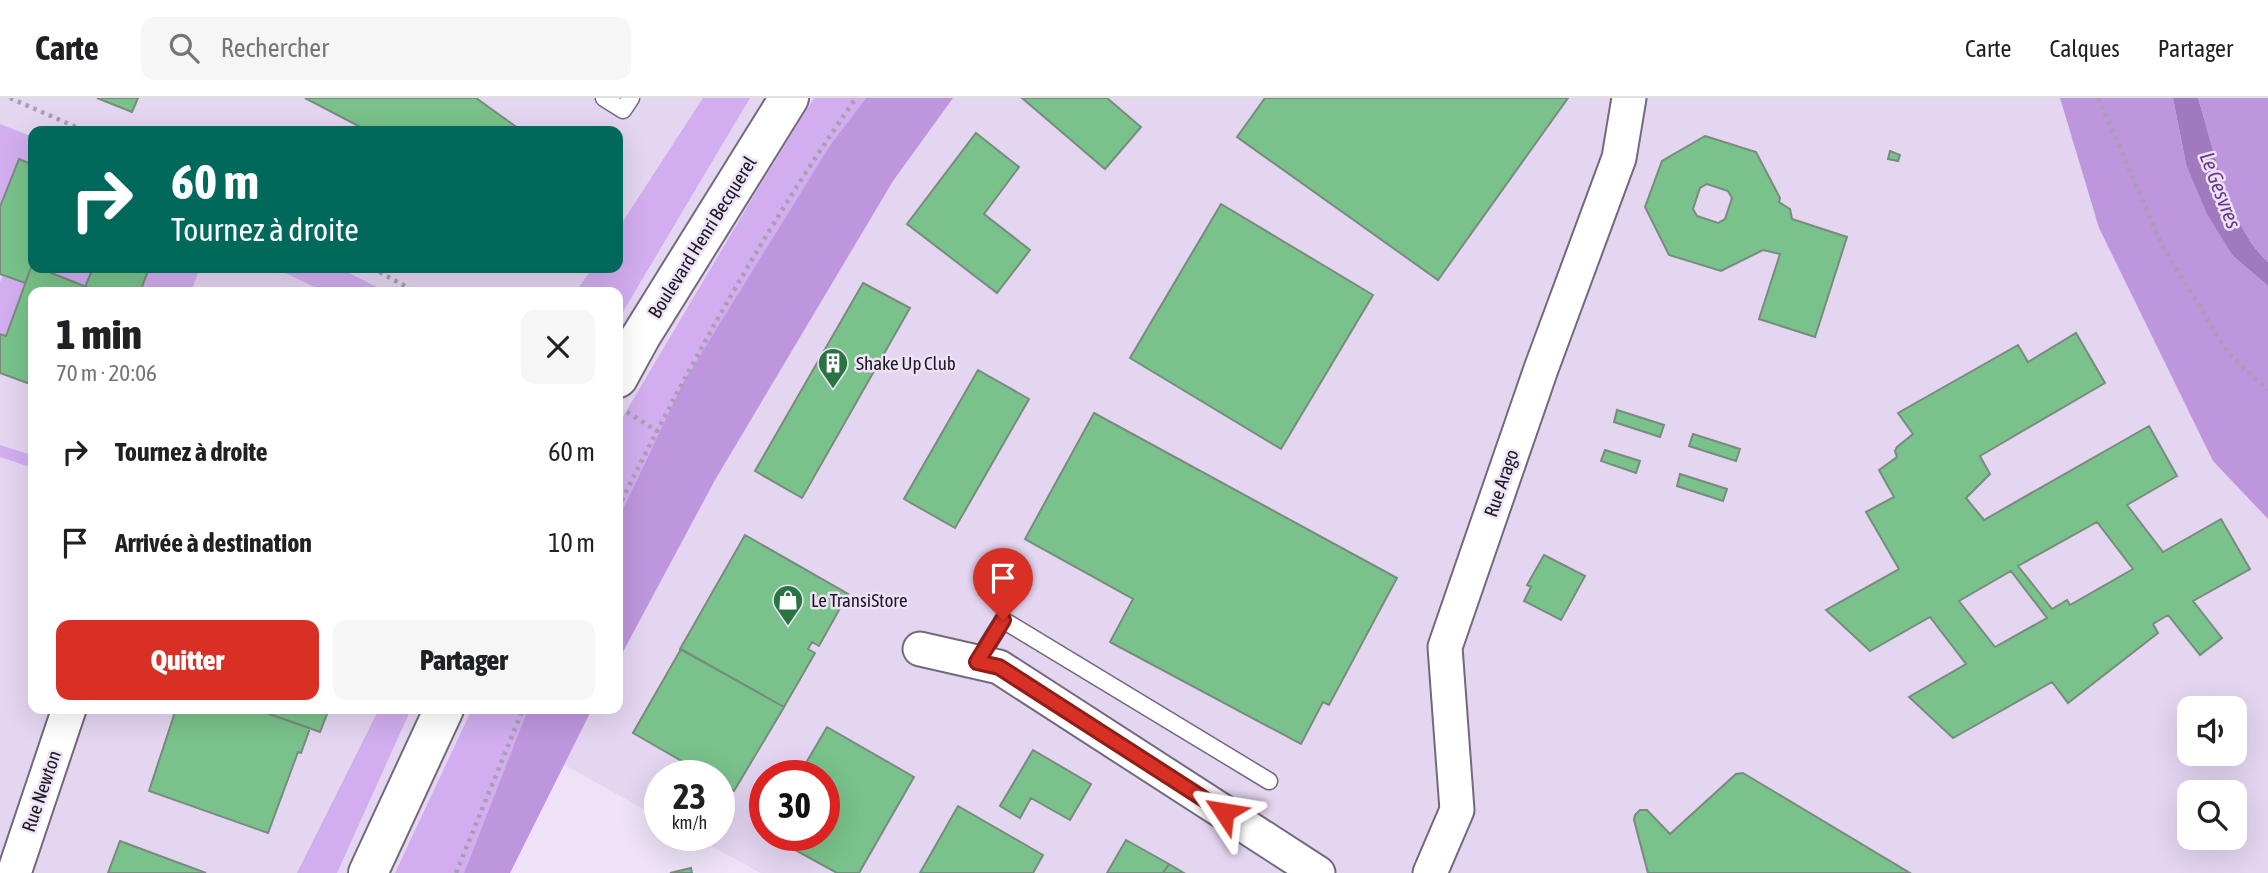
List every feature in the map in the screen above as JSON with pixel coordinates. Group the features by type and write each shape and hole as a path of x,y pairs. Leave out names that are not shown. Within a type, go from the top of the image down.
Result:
{"main road":[{"name":"Boulevard Henri Becquerel","path":"623,369 789,98"},
{"path":"368,873 442,714"}],"street":[{"name":"Rue Arago","path":"1430,873 1458,810 1445,647 1541,369 1619,158 1629,98"},
{"path":"920,649 999,667 1318,873"},
{"name":"Rue Newton","path":"14,873 67,714"}],"lane":[{"path":"604,98 623,110 631,98"},
{"path":"977,662 1003,620 1269,781"}],"path":[{"path":"10,98 74,126"},
{"path":"623,498 746,269 856,98"},
{"path":"2098,98 2162,245 2227,352 2268,390"},
{"path":"381,273 407,287"},
{"path":"623,409 657,431"},
{"path":"456,873 521,714"}],"shaded area":[{"path":"0,98 2060,98 2099,228 2213,461 2268,519 2268,873 761,873 720,851 735,851 735,760 644,760 644,809 563,764 510,873 0,873"},
{"path":"703,98 750,98 623,312 623,287 579,287 589,273 623,273 623,221"},
{"path":"814,98 866,98 831,144 623,511 623,417"},
{"path":"866,98 953,98 893,181 715,480 623,652 623,509 683,383 831,144"},
{"path":"2060,98 2173,98 2186,164 2233,256 2268,286 2268,519 2213,461 2099,228"},
{"path":"2198,98 2268,98 2268,262 2243,229 2233,208"},
{"path":"0,124 28,135 28,163 19,160 0,207"},
{"path":"51,273 91,273 85,287"},
{"path":"147,273 198,273 193,287 142,287"},
{"path":"285,273 349,273 377,287 315,287"},
{"path":"3,275 25,283 6,336 0,334 0,282"},
{"path":"0,445 28,454 28,466 0,457"},
{"path":"376,714 409,714 337,873 297,873"},
{"path":"470,714 526,714 464,873 395,873"},
{"path":"526,714 590,714 510,873 464,873"}],"water":[{"name":"Le Gesvres","path":"2173,98 2198,98 2233,208 2243,229 2268,262 2268,286 2233,256 2207,214 2186,164"}],"building":[{"path":"97,98 138,98 132,112"},
{"path":"305,98 476,98 515,126 358,126"},
{"path":"1022,98 1107,98 1141,127 1105,169"},
{"path":"1265,98 1568,98 1438,280 1237,137"},
{"path":"976,133 1019,167 984,214 1030,250 997,293 907,224"},
{"path":"1705,136 1756,152 1780,198 1779,202 1790,209 1792,219 1847,237 1815,337 1759,319 1780,254 1763,250 1721,271 1669,255 1645,207 1662,161","holes":["1707,184 1728,191 1732,198 1725,219 1718,223 1697,216 1693,209 1700,188"]},
{"path":"1890,151 1900,155 1898,161 1888,159"},
{"path":"19,159 28,163 29,273 25,283 0,274 0,207"},
{"path":"1221,204 1373,295 1281,449 1130,358"},
{"path":"29,273 52,273 86,287 28,287 28,383 0,373 0,334 6,336"},
{"path":"91,273 147,273 142,287 85,287"},
{"name":"Shake Up Club","path":"863,283 910,308 802,498 755,471"},
{"path":"2076,333 2105,383 1980,456 1990,474 1966,498 1984,520 2149,426 2177,476 2127,505 2163,552 2221,519 2250,569 2193,601 2222,638 2200,655 2168,615 2153,624 2158,633 2068,703 2052,682 1953,738 1909,697 1966,664 1930,617 1870,651 1826,610 1899,569 1866,512 1894,497 1879,470 1897,457 1897,447 1913,434 1898,413 2018,345 2028,362","holes":["2097,522 2133,569 2070,605 2067,600 2052,609 2018,566","2011,571 2047,618 1995,647 1959,601"]},
{"path":"978,370 1029,399 955,528 904,499"},
{"path":"1617,410 1664,425 1660,437 1614,422"},
{"path":"1094,413 1397,578 1329,705 1323,702 1301,744 1110,642 1133,599 1025,539"},
{"path":"1693,434 1740,449 1736,461 1689,446"},
{"path":"1605,450 1640,461 1636,473 1601,461"},
{"path":"1680,474 1727,489 1723,501 1677,486"},
{"path":"745,535 848,594 819,646 812,642 808,649 815,653 784,707 680,649"},
{"path":"1544,555 1585,576 1561,620 1524,601 1531,587 1527,585"},
{"path":"681,649 784,707 752,760 749,760 749,766 735,789 735,760 680,760 633,733"},
{"path":"174,714 269,714 310,728 301,753 298,752 268,833 149,791"},
{"path":"269,714 327,714 320,732"},
{"path":"827,727 914,777 859,873 837,873 797,851 840,851 840,760 808,760"},
{"path":"1033,750 1091,784 1070,820 1031,798 1020,818 1000,806"},
{"path":"1743,773 1910,873 1648,873 1635,815 1640,810 1647,810 1670,834 1736,774"},
{"path":"958,806 1043,855 1033,873 920,873"},
{"path":"1126,840 1169,864 1163,873 1107,873"},
{"path":"120,841 206,873 108,873"},
{"path":"1169,864 1184,873 1163,873"},
{"path":"691,868 692,873 670,873"}],"place":[{"name":"Shake Up Club","path":"833,390"},
{"name":"Le TransiStore","path":"788,627"}],"route":[{"path":"1003,620 977,662 999,667 1224,812"}]}
